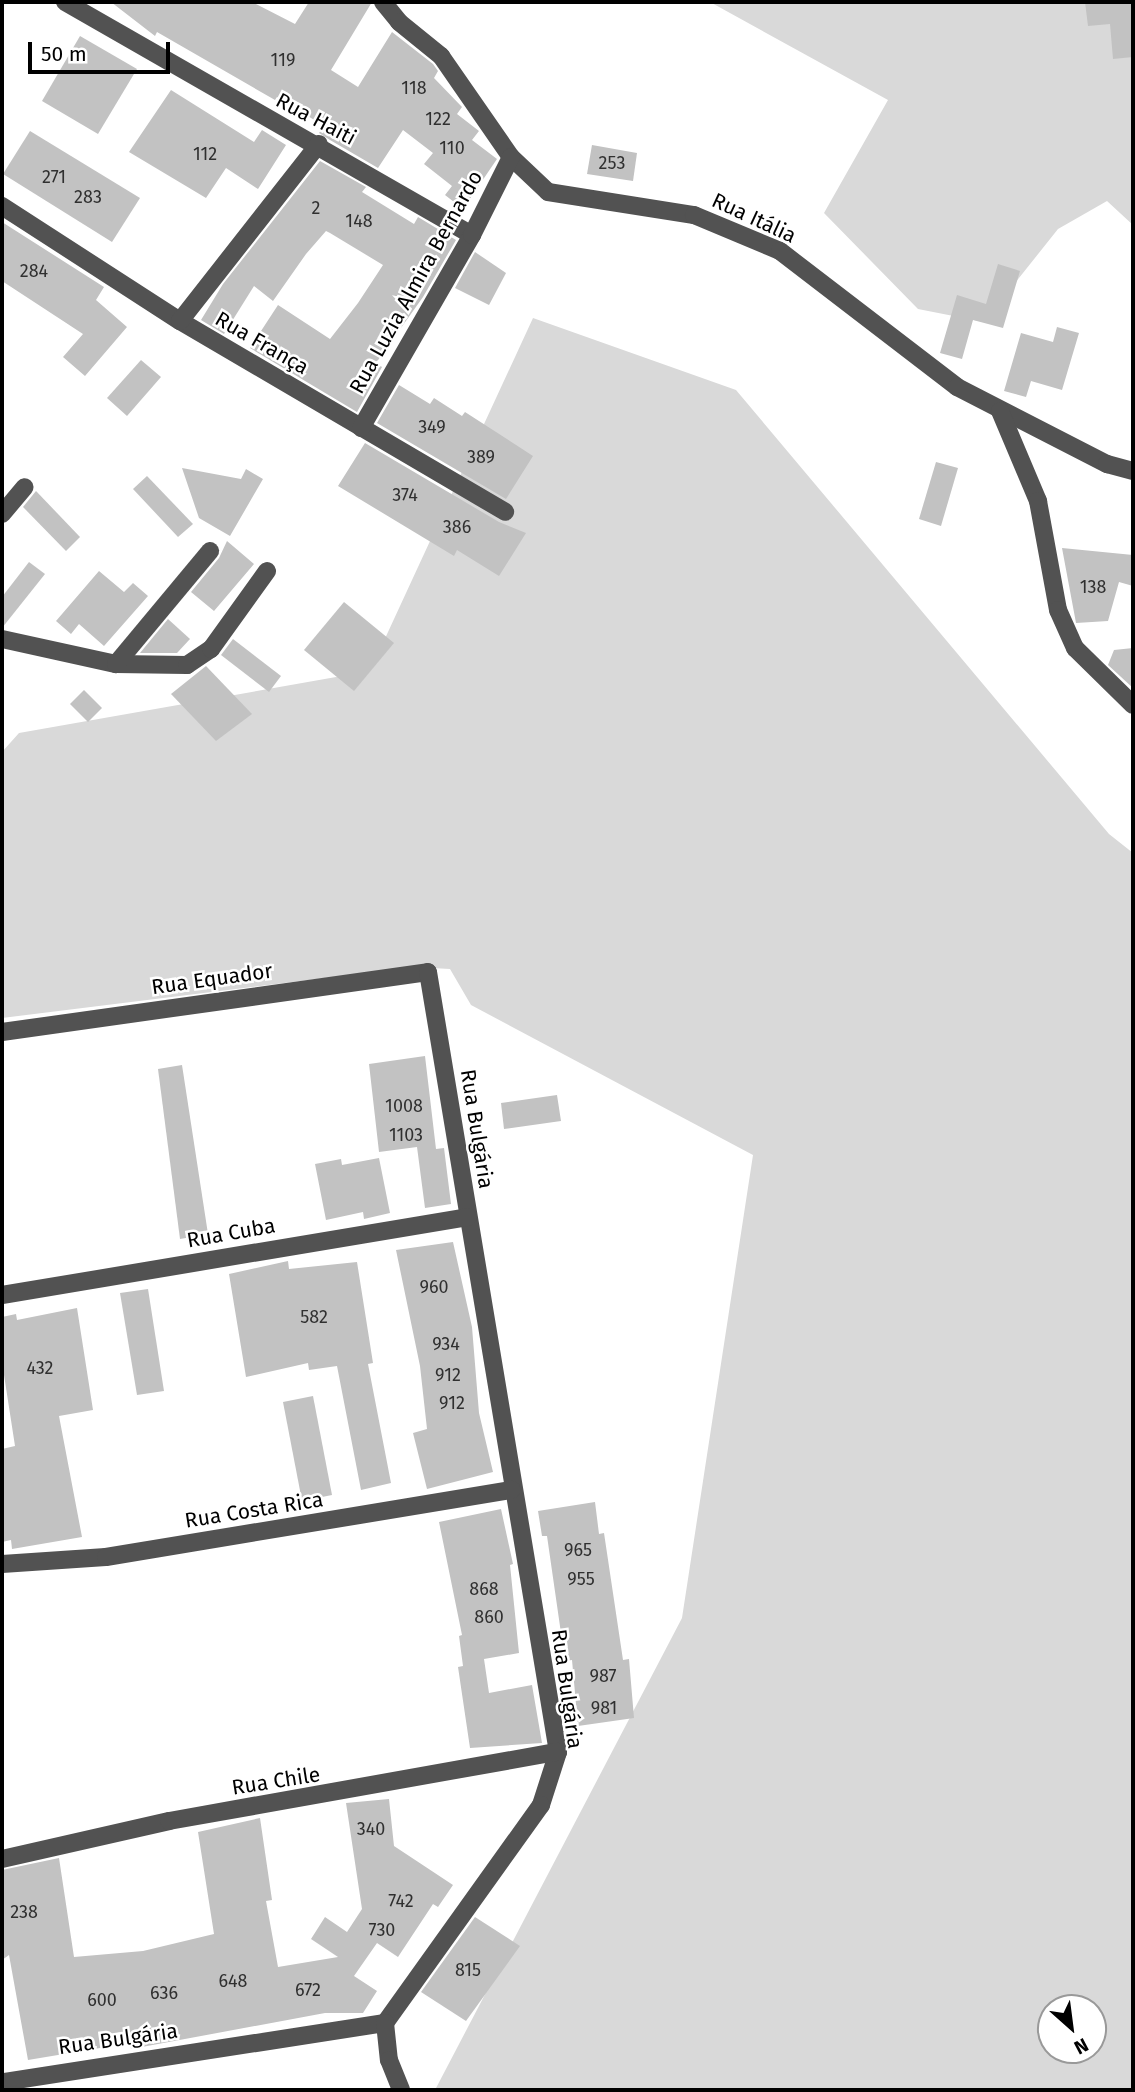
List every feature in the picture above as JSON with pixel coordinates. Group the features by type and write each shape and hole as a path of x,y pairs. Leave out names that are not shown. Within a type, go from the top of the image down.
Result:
{"street":[{"name":"Rua Haiti","path":"65,2 229,99 319,144 472,235"},
{"name":"Rua Itália","path":"383,2 399,22 442,56 511,157 548,192 694,215 780,251 957,387 1107,464 1133,471"},
{"path":"180,321 319,144"},
{"name":"Rua Luzia Almira Bernardo","path":"361,428 472,235 511,157"},
{"name":"Rua França","path":"2,206 180,321 505,512"},
{"path":"1000,411 1038,501 1058,610 1075,648 1133,705"},
{"path":"2,514 25,487"},
{"path":"116,664 210,551"},
{"path":"2,639 116,664 168,668 199,660 267,571"},
{"name":"Rua Equador","path":"2,1032 428,972"},
{"name":"Rua Bulgária","path":"2,2082 384,2023 541,1805 558,1752 512,1490 428,972"},
{"name":"Rua Cuba","path":"2,1295 468,1217"},
{"name":"Rua Costa Rica","path":"2,1564 106,1557 512,1490"},
{"name":"Rua Chile","path":"2,1859 169,1821 324,1797 558,1752"},
{"path":"384,2023 389,2060 401,2090"}],"shaded area":[{"path":"710,2 1133,2 1133,225 1107,201 1058,229 984,322 918,309 824,213 888,100"},
{"path":"533,318 736,390 1109,834 1133,853 1133,2090 435,2090 682,1618 753,1155 471,1005 450,969 414,967 2,1018 2,752 19,733 370,671"}],"building":[{"path":"111,2 252,2 295,24 309,2 372,2 331,70 358,87 392,32 433,64 438,71 434,78 462,107 457,114 479,131 472,140 497,159 463,209 445,195 452,186 424,164 433,153 403,130 378,168 319,133 324,126 277,97 275,100 157,32 155,36"},
{"path":"1085,2 1133,2 1133,57 1113,59 1110,24 1088,26"},
{"path":"80,36 137,69 98,134 42,101"},
{"path":"171,90 254,142 262,130 286,145 258,189 226,168 206,198 129,152"},
{"path":"30,131 140,198 112,242 3,174"},
{"path":"592,145 637,153 633,181 587,174"},
{"path":"320,161 366,187 362,192 414,224 418,217 456,240 423,297 376,363 382,367 357,412 250,348 278,305 330,339 358,303 383,265 330,233 326,231 306,254 273,301 254,286 224,334 201,320 223,284"},
{"path":"2,222 104,287 96,300 127,327 85,376 63,357 83,334 2,281"},
{"path":"475,252 506,273 489,305 455,288"},
{"path":"998,264 1020,271 1003,328 973,320 962,359 940,353 957,295 986,304"},
{"path":"1057,327 1079,333 1062,390 1031,381 1026,397 1004,391 1021,333 1053,342"},
{"path":"141,360 161,377 127,416 107,398"},
{"path":"399,385 430,404 434,398 462,416 465,412 533,456 506,499 377,423"},
{"path":"365,443 499,522 526,533 499,576 457,550 454,556 338,486"},
{"path":"936,462 958,468 941,526 919,519"},
{"path":"182,468 241,479 246,469 263,479 230,536 199,518"},
{"path":"147,476 193,524 178,537 133,489"},
{"path":"36,491 80,537 66,551 23,507"},
{"path":"227,541 254,564 214,611 191,592 219,558"},
{"path":"1062,548 1133,555 1133,586 1119,582 1108,621 1076,623"},
{"path":"29,562 45,574 2,628 2,597"},
{"path":"99,571 124,592 133,583 148,596 104,646 79,624 71,634 56,621"},
{"path":"344,602 394,643 354,691 304,650"},
{"path":"168,619 190,639 177,653 140,653"},
{"path":"233,639 281,676 269,692 221,655"},
{"path":"1133,648 1133,688 1108,665 1114,650"},
{"path":"206,666 252,714 216,741 171,694"},
{"path":"84,690 102,708 88,722 70,704"},
{"path":"425,1056 436,1149 444,1148 451,1204 425,1208 417,1147 379,1152 369,1064"},
{"path":"182,1065 208,1234 180,1239 158,1069"},
{"path":"557,1095 561,1121 504,1129 501,1103"},
{"path":"379,1158 390,1213 364,1219 363,1212 326,1220 315,1164 341,1159 342,1165"},
{"path":"453,1242 472,1327 479,1413 493,1472 427,1489 413,1433 427,1429 420,1366 396,1250"},
{"path":"288,1261 289,1269 357,1262 373,1363 368,1364 391,1483 361,1490 337,1366 309,1370 308,1363 246,1377 229,1274"},
{"path":"148,1289 164,1391 137,1395 120,1293"},
{"path":"77,1308 93,1410 59,1416 82,1537 12,1549 11,1540 2,1542 2,1449 15,1446 2,1362 2,1317 16,1314 17,1320"},
{"path":"313,1396 332,1495 302,1501 283,1402"},
{"path":"595,1502 599,1534 604,1533 623,1660 629,1659 634,1718 578,1726 572,1660 565,1661 547,1536 542,1536 538,1511"},
{"path":"501,1509 513,1564 510,1565 519,1653 484,1659 489,1693 532,1685 542,1743 470,1748 458,1667 463,1666 459,1636 462,1635 439,1522"},
{"path":"389,1799 394,1846 453,1885 438,1907 433,1904 398,1957 377,1943 354,1976 377,1991 363,2013 325,2013 131,2049 130,2043 28,2060 9,1955 2,1960 2,1870 59,1858 74,1957 143,1951 214,1934 198,1832 260,1818 272,1900 266,1901 278,1967 338,1957 311,1939 325,1917 347,1932 362,1909 346,1803"},
{"path":"475,1917 520,1946 466,2021 421,1992"}]}
